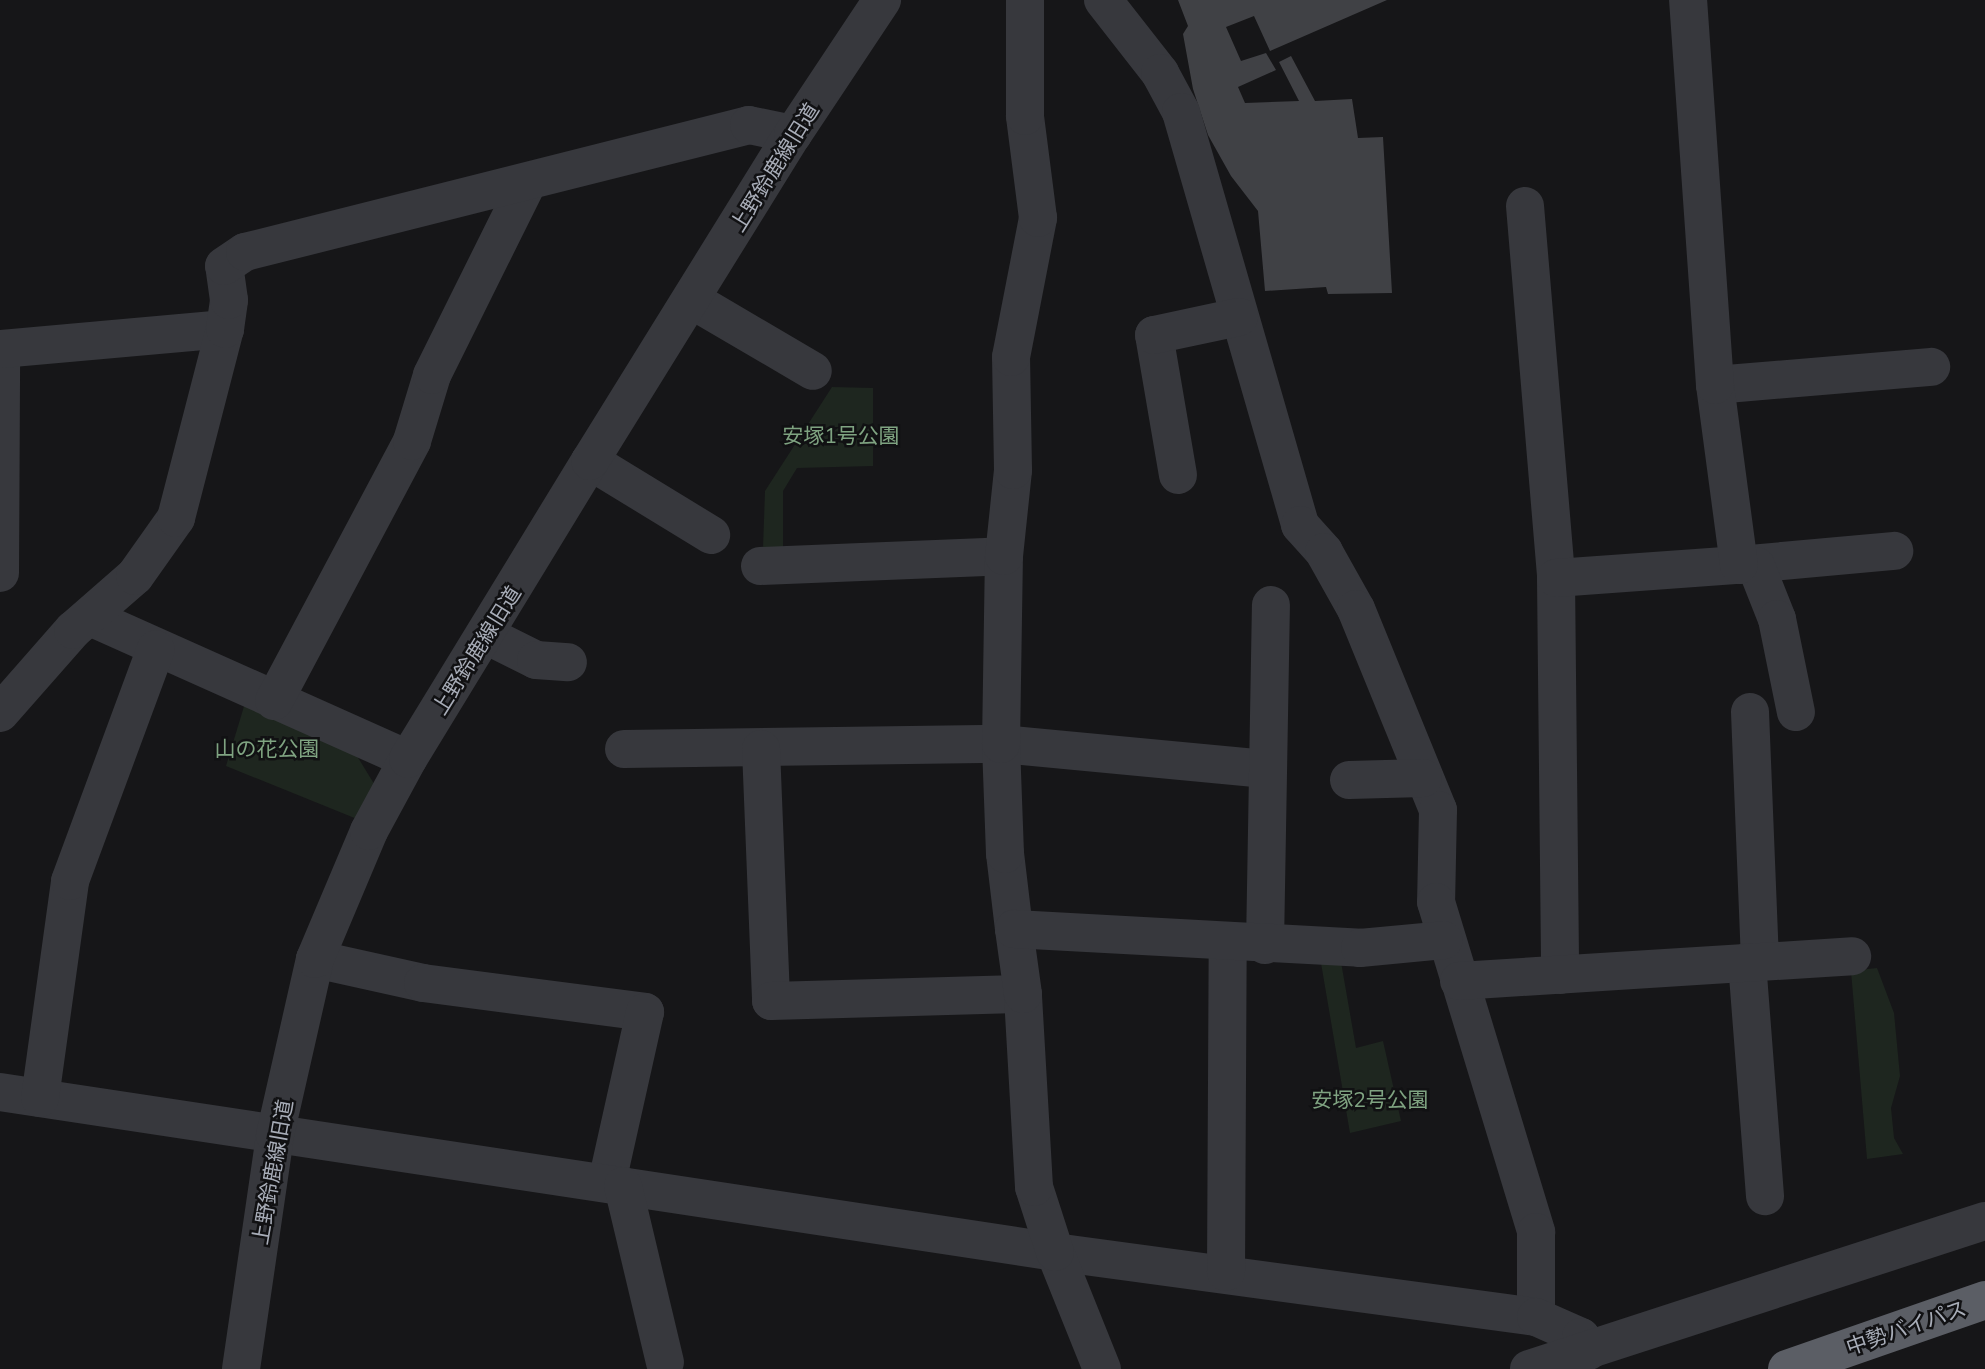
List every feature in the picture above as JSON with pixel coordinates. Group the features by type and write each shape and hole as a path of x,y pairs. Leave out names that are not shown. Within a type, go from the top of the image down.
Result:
{"highway":[{"name":"中勢バイパス","path":"1787,1369 1985,1300"}],"street":[{"name":"上野鈴鹿線旧道","path":"241,1369 275,1135 315,959 335,903 408,759 793,134 882,0"},
{"path":"1025,0 1025,116 1038,218 1011,357 1013,470 1004,556 1001,744 1005,854 1023,994 1034,1187 1055,1252 1102,1369"},
{"path":"1103,0 1160,73 1181,112 1300,525 1324,552 1356,609 1438,810 1436,902 1444,940 1460,981 1536,1233 1536,1317"},
{"path":"1688,0 1715,386 1747,566 1777,619 1796,712"},
{"path":"0,713 90,617 135,576 176,518 225,329 229,300 225,266 245,252 527,184 749,125 793,134"},
{"path":"274,701 412,441 432,375 527,184"},
{"path":"1525,206 1556,578 1560,975"},
{"path":"692,300 813,371"},
{"path":"1178,475 1154,335 1239,317"},
{"path":"0,573 1,349 225,329"},
{"path":"1715,386 1931,367"},
{"path":"590,461 711,535"},
{"path":"1556,578 1747,566 1894,551"},
{"path":"760,566 1004,556"},
{"path":"1226,1272 1247,944 1266,769 1272,605"},
{"path":"90,617 156,649 408,759"},
{"path":"486,635 536,660 568,662"},
{"path":"40,1098 70,881 156,649"},
{"path":"1750,712 1753,962 1765,1196"},
{"path":"624,749 1001,744 1266,769"},
{"path":"761,749 771,1001 1023,994"},
{"path":"1349,780 1423,778"},
{"path":"1014,929 1247,944 1360,948 1444,940"},
{"path":"1460,981 1853,956"},
{"path":"315,959 424,983 645,1013 615,1184 665,1362"},
{"path":"0,1092 1055,1252 1226,1272 1536,1317 1581,1337 1589,1351"},
{"path":"1529,1369 1985,1221"}],"green space":[{"name":"安塚1号公園","path":"832,387 873,388 873,466 797,468 783,491 783,549 763,548 765,491"},
{"name":"山の花公園","path":"245,703 354,751 376,787 357,819 226,766"},
{"name":"安塚2号公園","path":"1341,962 1356,1048 1383,1041 1401,1121 1350,1133 1321,963"},
{"path":"1877,968 1894,1013 1900,1076 1891,1108 1894,1138 1903,1154 1867,1159 1851,971"}],"building":[{"path":"1178,0 1387,0 1270,51 1254,16 1226,27 1241,61 1266,53 1276,70 1238,87 1245,103 1299,101 1279,62 1291,56 1315,101 1352,99 1358,138 1383,137 1392,293 1328,294 1326,287 1265,291 1258,211 1231,176 1208,135 1193,89 1183,34 1188,26"}]}
